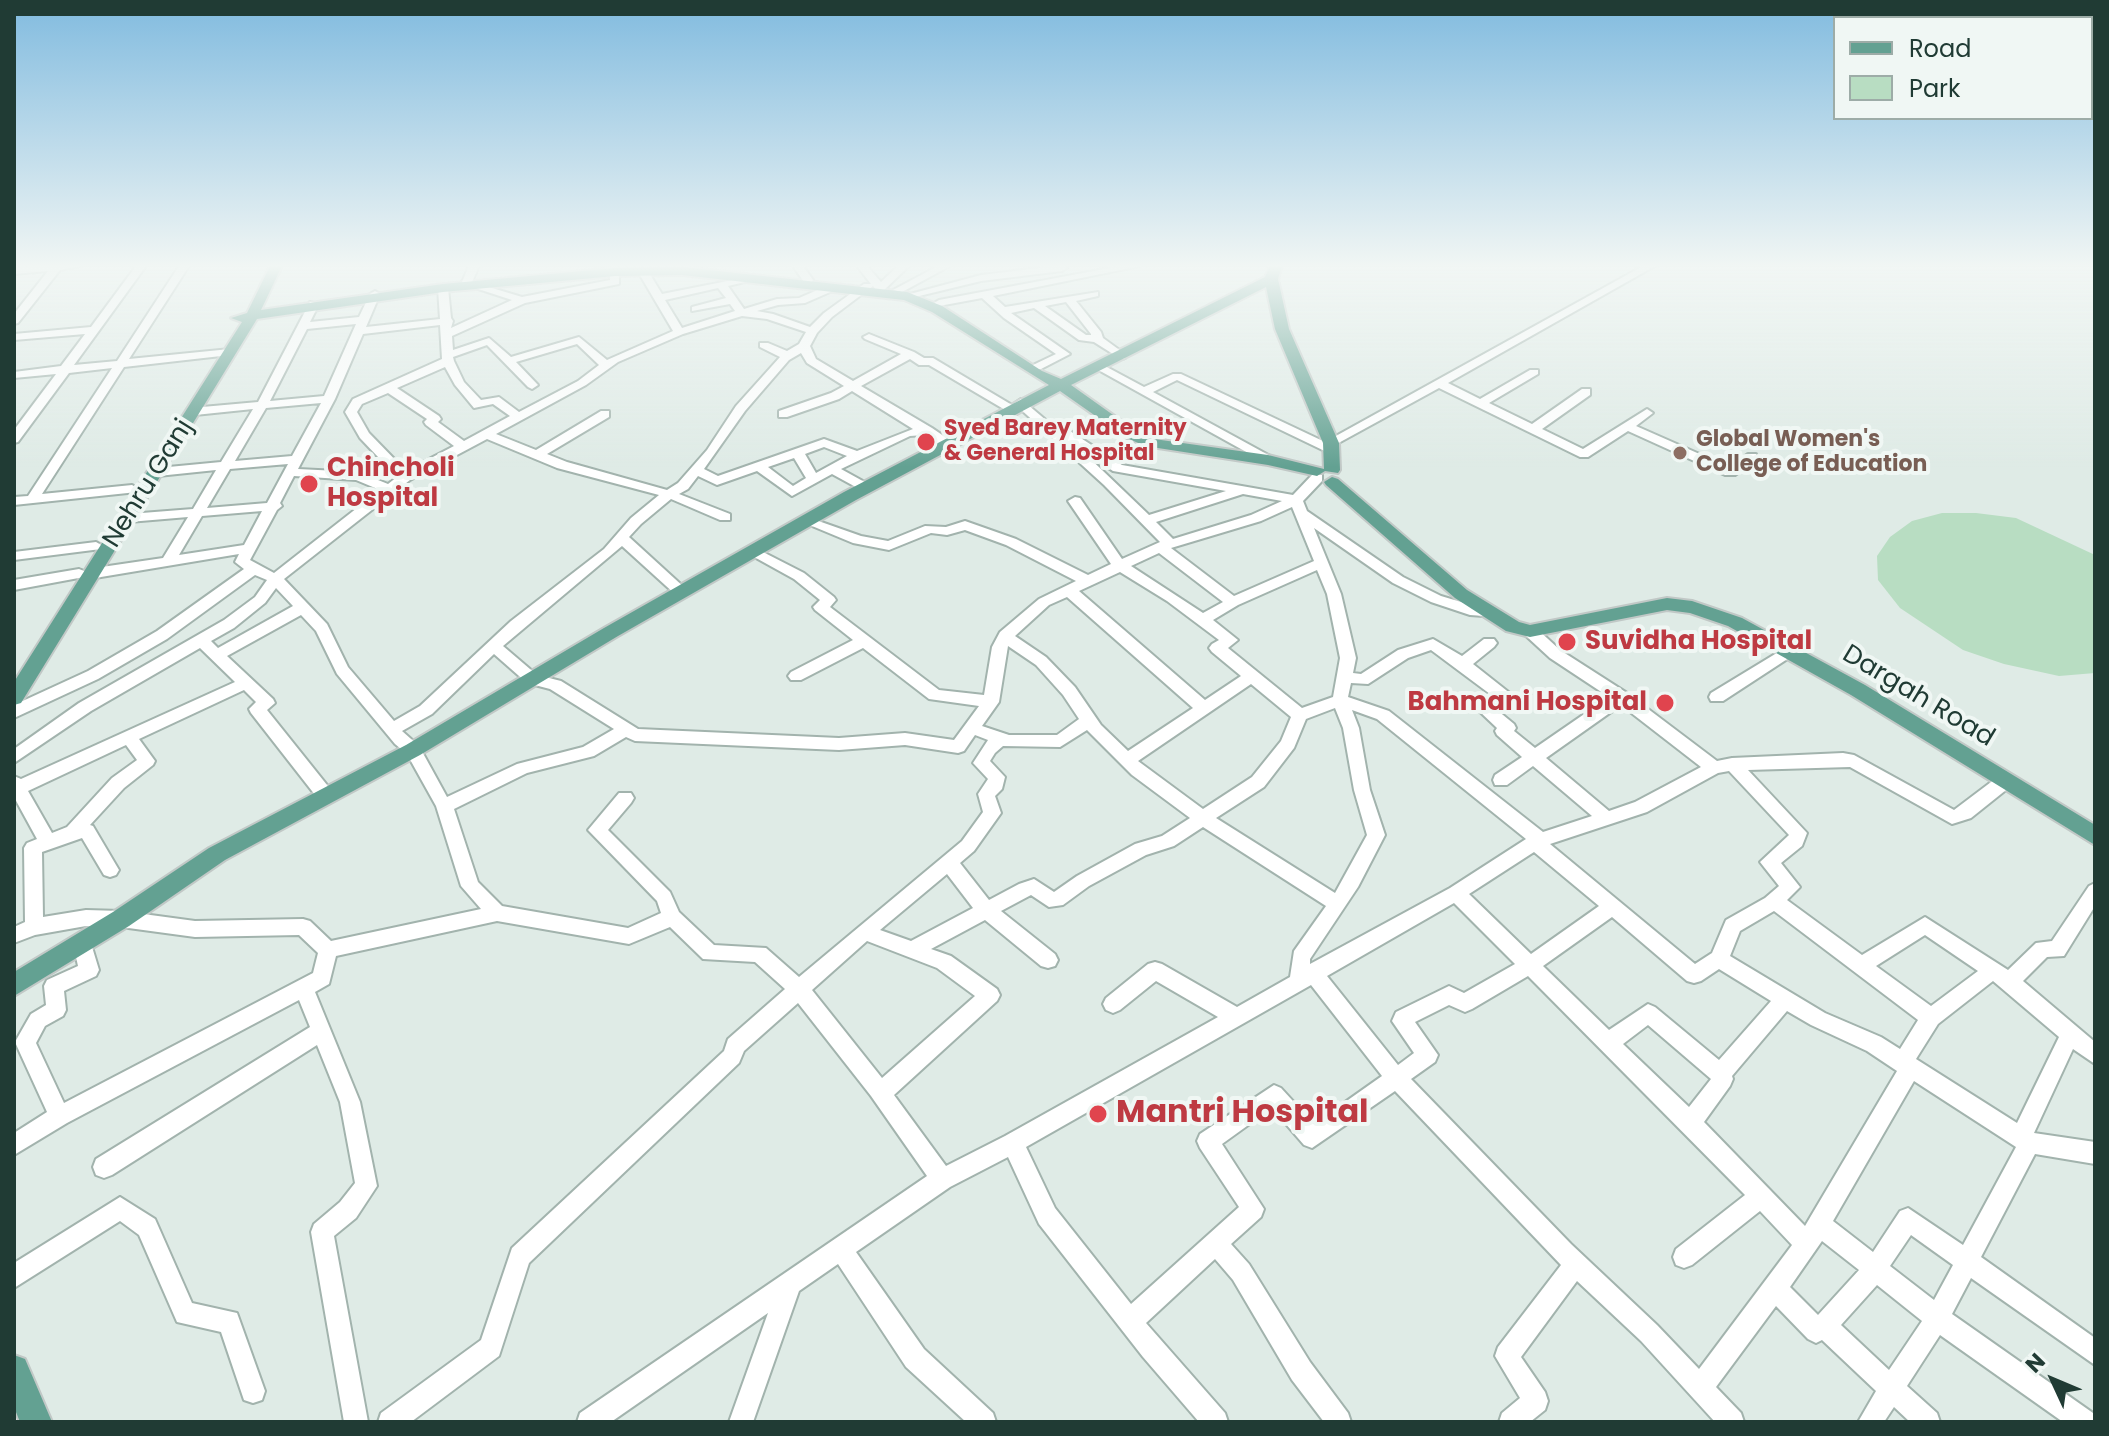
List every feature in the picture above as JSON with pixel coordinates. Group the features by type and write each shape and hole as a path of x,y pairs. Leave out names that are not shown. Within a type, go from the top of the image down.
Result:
{"main road":[{"name":"Nehru Ganj","path":"14,698 87,573 96,546 235,333"},
{"path":"972,333 1037,374 1049,376 1099,367 1163,333"},
{"path":"984,333 1132,435 1151,443 1268,460 1327,475 1484,611 1513,627 1530,631"},
{"path":"1284,333 1332,447 1327,475"},
{"name":"Nehru Ganj","path":"14,678 129,518 195,411 223,352"},
{"path":"14,985 121,919 217,854 413,750 681,592 1016,406 1049,376"},
{"name":"Dargah Road","path":"1327,475 1377,504 1462,586 1503,615 1533,621 1655,596 1706,603 1723,609 1810,650 2091,826"},
{"name":"Dargah Road","path":"1530,631 1650,605 1692,607 1735,622 1790,650 2005,781 2091,826"},
{"path":"14,1370 36,1422"}],"street":[{"path":"14,337 58,333"},
{"path":"14,439 90,333"},
{"path":"32,499 140,333"},
{"path":"168,561 262,405 298,333"},
{"path":"358,333 329,399 275,506 242,562 275,579 322,628 342,670 413,750 444,806 470,886 497,913"},
{"path":"448,333 448,358 459,383 478,405 495,400 519,417"},
{"path":"14,757 85,707 202,641 260,600 275,579 405,477 582,383 606,365 677,333"},
{"path":"392,729 426,710 494,646 609,552 669,494 683,486 740,409 788,356 804,346 811,333"},
{"path":"1034,333 1064,354 1049,376"},
{"path":"1076,333 1083,338 1097,339 1121,356"},
{"path":"1096,333 1097,339"},
{"path":"1146,391 1177,376 1332,447 1529,333"},
{"path":"869,337 910,354 923,363 929,360 1016,406 1059,437 1147,520 1164,545 1233,602"},
{"path":"509,361 579,340 606,365"},
{"path":"405,477 364,435 351,412 357,402 489,341 532,385"},
{"path":"764,345 788,356"},
{"path":"804,346 811,361 855,385 947,444"},
{"path":"14,375 223,352"},
{"path":"783,414 825,400 910,354"},
{"path":"1099,367 1268,460"},
{"path":"1481,403 1534,372"},
{"path":"1439,383 1584,454 1647,413"},
{"path":"389,388 435,419 430,422 463,446"},
{"path":"1533,429 1586,392"},
{"path":"195,411 329,399"},
{"path":"14,414 34,412"},
{"path":"537,455 605,414"},
{"path":"1627,426 1730,472 1752,457"},
{"path":"757,465 792,492 857,455 908,433 928,431"},
{"path":"486,434 562,465 669,494 725,517"},
{"path":"1059,437 1066,434 1118,468 1243,490 1298,506 1398,580 1436,599 1470,610 1484,611"},
{"path":"697,470 717,481 824,443 857,455"},
{"path":"797,452 814,480"},
{"path":"158,472 225,465 294,466 358,476 388,489"},
{"path":"832,469 865,488"},
{"path":"494,646 532,679 555,685 635,735 839,744 905,739 958,747 991,702 1000,647 1005,636 1044,602 1164,545 1298,506 1327,475"},
{"path":"14,501 132,489"},
{"path":"1147,520 1243,490"},
{"path":"1075,501 1119,565 1230,640 1217,648 1300,715"},
{"path":"129,518 275,506"},
{"path":"1298,506 1334,594 1348,658 1340,700 1351,728 1362,790 1376,835 1352,882 1301,957 1305,976 1395,1077 1576,1264 1649,1333 1732,1422"},
{"path":"807,521 858,540 889,546 930,529 947,531 965,525 1011,542 1086,580"},
{"path":"622,538 681,592"},
{"path":"14,556 96,546"},
{"path":"14,585 250,548"},
{"path":"754,553 799,576 829,600 820,607 935,695 991,702"},
{"path":"1202,620 1233,602 1321,563"},
{"path":"14,712 93,675 162,635 255,568"},
{"path":"1068,590 1204,708"},
{"path":"217,655 301,608"},
{"path":"912,950 1034,887 1049,899 1057,900 1129,855 1168,841 1264,775 1288,744 1300,715 1340,700 1383,715 1538,841 1694,975 1719,959 1733,926 1791,887 1768,864 1796,841 1798,833 1723,766 1555,654 1530,631"},
{"path":"1005,636 1041,661 1069,691 1089,720 1127,760 1204,819 1336,903"},
{"path":"796,676 866,640"},
{"path":"202,641 267,703 257,709 325,795"},
{"path":"1463,664 1489,643"},
{"path":"1346,677 1363,680 1403,654 1433,644 1505,698 1486,710 1508,728 1503,731 1605,817"},
{"path":"1717,697 1790,650"},
{"path":"1127,760 1252,676"},
{"path":"48,842 15,787 246,683"},
{"path":"1501,780 1621,697"},
{"path":"972,728 1001,738 1060,741 1089,720"},
{"path":"444,806 523,768 588,752 626,730"},
{"path":"73,832 118,783 147,761 129,738"},
{"path":"390,1422 491,1348 520,1256 732,1056 735,1046 971,843 992,813 986,794 996,784 997,777 981,763 989,749 1001,738"},
{"path":"589,1422 842,1251 942,1179 1013,1143 1456,893 1538,841 1641,807 1723,766 1843,759 1854,761 1952,817 1965,813 2005,781"},
{"path":"625,798 597,830 664,897 672,917 710,953 759,954 800,990 881,1093 942,1179"},
{"path":"34,927 33,848 73,832 87,831 110,870"},
{"path":"949,863 986,910 1048,960"},
{"path":"1700,1388 1813,1234 1931,1018 2043,949 2057,950 2095,891"},
{"path":"1456,893 1690,1123 1760,1197 1813,1234 1875,1269 1937,1318 2084,1422"},
{"path":"1773,900 1931,1018"},
{"path":"1130,1321 1253,1208 1208,1141 1274,1095 1312,1138 1429,1054 1402,1021 1403,1018 1449,995 1465,1003 1530,965 1613,906"},
{"path":"328,950 497,913 629,936 672,917"},
{"path":"14,935 34,927 86,918 121,919 195,929 303,927 328,950"},
{"path":"1862,965 1925,925 2001,975 2095,1055"},
{"path":"864,932 944,962 990,995 881,1093"},
{"path":"60,1116 25,1042 38,1020 56,1010 54,986 89,970 82,943"},
{"path":"14,1145 60,1116 322,978 328,950"},
{"path":"1719,959 1906,1065 2025,1141 2095,1153"},
{"path":"1113,1004 1155,970 1235,1016"},
{"path":"303,987 350,1102 366,1186 348,1210 322,1232 356,1422"},
{"path":"1720,1074 1785,999"},
{"path":"1608,1043 1648,1013 1720,1074 1723,1079 1690,1123"},
{"path":"104,1167 321,1031"},
{"path":"1870,1422 1937,1318 1967,1260 2025,1141 2070,1035"},
{"path":"1013,1143 1047,1216 1130,1321 1216,1422"},
{"path":"1684,1257 1760,1197"},
{"path":"14,1276 120,1208 147,1227 185,1314 229,1321 253,1391"},
{"path":"1775,1288 1816,1331 1875,1269 1908,1219 2095,1353"},
{"path":"1216,1244 1241,1272 1301,1371 1339,1422"},
{"path":"842,1251 915,1358 984,1422"},
{"path":"1511,1422 1536,1401 1507,1356 1576,1264"},
{"path":"741,1422 789,1287"},
{"path":"1824,1326 1928,1422"}],"green space":[{"path":"1942,513 2016,518 2095,555 2095,673 2059,676 2004,664 1963,650 1900,608 1878,580 1877,556 1890,537 1912,521"}],"place":[{"name":"Syed Barey Maternity & General Hospital","path":"926,442"},
{"name":"Global Women's College of Education","path":"1680,453"},
{"name":"Chincholi Hospital","path":"309,484"},
{"name":"Suvidha Hospital","path":"1567,642"},
{"name":"Bahmani Hospital","path":"1665,703"},
{"name":"Mantri Hospital","path":"1098,1114"}]}
